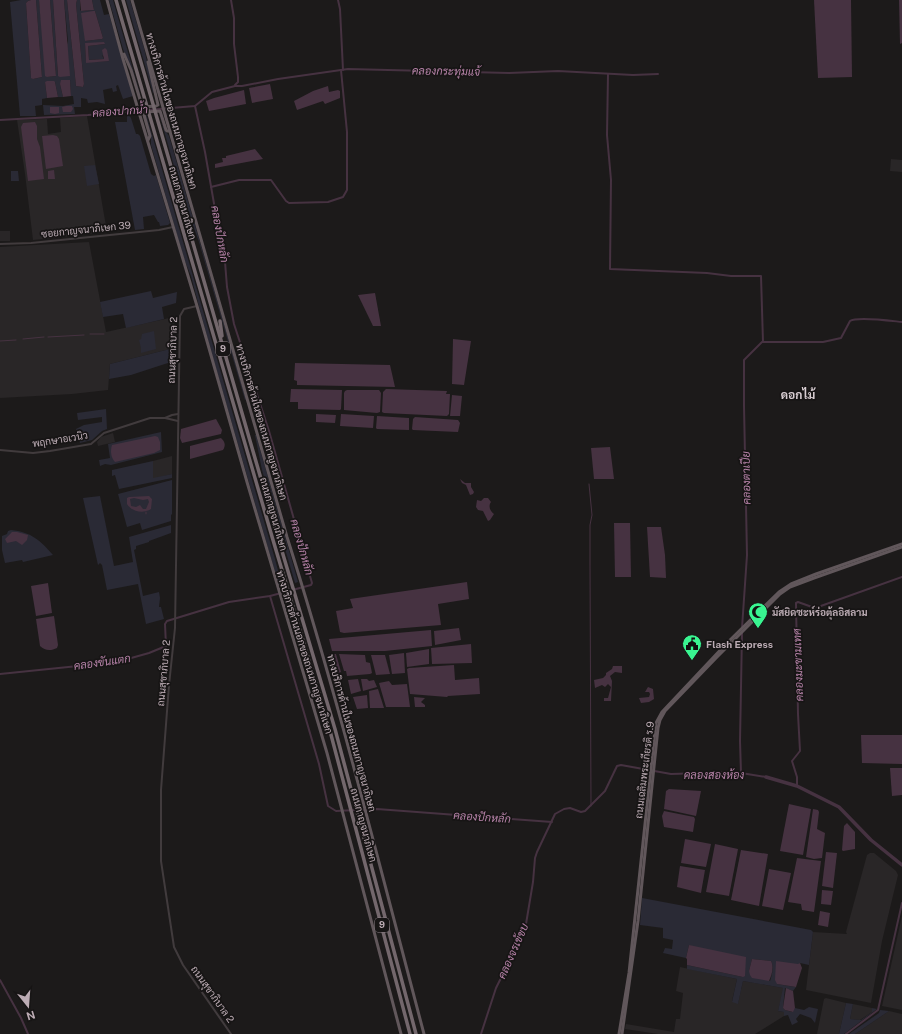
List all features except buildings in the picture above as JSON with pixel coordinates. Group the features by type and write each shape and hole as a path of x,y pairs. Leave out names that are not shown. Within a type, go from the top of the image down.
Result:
{"highway":[{"name":"ถนนกาญจนาภิเษก","path":"116,0 286,585 330,731 410,1034"},
{"name":"ถนนกาญจนาภิเษก","path":"123,0 294,593 335,729 416,1034"},
{"path":"220,321 223,348"}],"main road":[{"name":"ทางบริการด้านนอกของถนนกาญจนาภิเษก","path":"107,0 129,70 138,107 280,596 298,652 344,815 401,1034"},
{"name":"ทางบริการด้านในของถนนกาญจนาภิเษก","path":"132,0 347,739 424,1034"},
{"path":"129,70 142,106 158,106 150,76 146,50"},
{"path":"148,140 150,136 144,115 146,112 160,111 166,130 170,131"},
{"name":"ถนนเฉลิมพระเกียรติ ร.9","path":"621,1034 638,921 653,759 658,728 664,711 749,623 780,594 790,587 815,576 902,546"}],"street":[{"name":"ซอยกาญจนาภิเษก 39","path":"0,244 32,243 158,230 173,227"},
{"name":"ถนนสุขาภิบาล 2","path":"197,306 184,309 180,316 175,625 161,790 160,838 163,878 173,943 183,965 231,1034"},
{"name":"พฤกษาอเวนิว","path":"165,418 178,414"},
{"name":"พฤกษาอเวนิว","path":"0,450 32,453 86,445 104,433 150,418 165,418 178,421"}],"shaded area":[{"path":"31,0 26,3 31,77 33,79 42,77 36,0 39,0 47,77 56,76 50,0 53,0 58,76 68,41 64,0 67,0 76,86 83,87 84,84 76,4 77,0 80,0 80,10 94,10 92,0 100,0 104,15 109,14 133,96 123,99 118,85 116,86 117,91 113,92 112,88 103,90 105,104 97,102 88,103 87,99 81,98 81,107 74,107 75,114 44,115 43,105 63,106 74,104 73,96 71,96 70,80 60,84 63,97 58,97 55,82 45,82 47,98 42,99 42,105 35,106 36,116 20,116 10,2","holes":["95,11 103,38 85,41","85,43 105,44 88,46 89,60 104,59 102,55 109,61 86,62"]},
{"path":"31,0 36,0 42,77 33,79 31,78 26,3"},
{"path":"39,0 50,0 56,76 45,76"},
{"path":"53,0 64,0 70,76 58,76"},
{"path":"67,0 77,0 76,4 84,84 83,87 76,86"},
{"path":"80,0 92,0 94,10 81,11"},
{"path":"109,0 113,0 140,94 123,49"},
{"path":"126,0 130,0 144,48 153,93"},
{"path":"814,0 851,0 852,77 818,78"},
{"path":"899,0 902,0 902,43 900,44"},
{"path":"95,11 103,38 85,41 81,13"},
{"path":"104,42 105,44 88,46 89,60 104,59 102,50 105,48 107,50 109,61 86,63 85,43"},
{"path":"61,80 70,80 71,96 63,97 60,84"},
{"path":"45,82 55,82 58,97 47,98"},
{"path":"270,84 273,99 252,103 249,88"},
{"path":"328,86 329,92 340,91 340,98 325,104 323,101 297,110 294,101 313,91"},
{"path":"244,90 246,104 209,111 206,101"},
{"path":"72,106 73,109 71,112 63,112 62,107"},
{"path":"50,107 59,107 59,113 50,113"},
{"path":"159,113 165,130 169,136 246,399 245,400 199,242 183,198"},
{"path":"127,114 131,118 136,134 140,136 151,174 154,176 156,175 170,223 168,225 160,226 154,215 143,217 144,229 135,230 115,122 127,122"},
{"path":"146,114 282,586 279,586 210,348 191,276 184,259 151,145 151,137"},
{"path":"87,116 107,232 33,240 17,120 47,119 48,134 61,132 60,118"},
{"path":"35,122 37,126 37,139 40,147 44,179 28,181 21,127 23,123"},
{"path":"42,136 57,136 59,139 63,166 46,169"},
{"path":"255,149 263,159 215,168 215,164 223,162 222,158 226,158 226,156"},
{"path":"891,159 902,160 902,172 890,171"},
{"path":"95,165 99,184 87,186 84,166"},
{"path":"54,170 55,179 48,179 48,171"},
{"path":"11,171 18,171 19,181 11,181"},
{"path":"0,231 10,231 10,241 0,241"},
{"path":"89,242 106,332 174,317 174,348 110,364 108,390 72,394 0,398 0,247"},
{"path":"151,291 153,298 177,292 176,303 162,307 164,319 126,328 123,314 103,317 100,302"},
{"path":"375,293 381,326 373,326 358,295"},
{"path":"154,331 156,349 141,353 139,340 141,339 142,334"},
{"path":"453,339 471,341 464,385 452,384"},
{"path":"174,348 174,361 131,375 109,379 110,364"},
{"path":"295,363 390,365 395,387 297,385 297,381 294,380"},
{"path":"291,389 342,390 341,409 298,409 298,402 290,402"},
{"path":"386,389 447,391 446,394 450,394 449,414 447,416 384,413 382,412 383,392"},
{"path":"347,390 379,390 381,393 380,412 344,410 344,393"},
{"path":"452,395 462,396 460,416 450,416"},
{"path":"106,409 107,429 102,431 92,440 80,443 76,429 84,425 102,422 102,417 78,420 77,413"},
{"path":"316,414 336,415 335,423 316,422"},
{"path":"341,414 374,416 373,428 340,426"},
{"path":"377,416 409,418 409,430 377,429"},
{"path":"415,417 458,420 460,423 458,432 413,430 413,419"},
{"path":"216,419 222,430 221,434 182,443 180,438 181,429"},
{"path":"161,432 162,452 111,465 105,464 100,466 99,460 110,458 108,444"},
{"path":"113,433 115,442 98,446 97,442 101,437"},
{"path":"255,435 298,582 295,583 262,470"},
{"path":"155,436 158,437 160,442 160,450 154,453 115,462 111,452 112,445"},
{"path":"221,438 225,444 223,450 190,459 190,446"},
{"path":"610,447 614,479 594,479 591,448"},
{"path":"172,456 172,474 153,479 153,461"},
{"path":"153,461 153,478 172,474 172,478 119,489 115,475 112,476 112,470"},
{"path":"460,479 465,483 471,483 471,487 474,492 473,494 470,495 466,485 462,483"},
{"path":"172,480 171,521 142,530 140,523 127,527 118,494"},
{"path":"100,496 114,566 133,562 129,537 171,525 171,533 136,546 136,549 134,550 143,596 159,592 159,607 161,607 164,619 146,624 138,584 107,590 102,565 100,563 98,565 83,498"},
{"path":"149,496 152,499 151,509 141,512 132,509 127,504 127,498","holes":["134,498 143,500 148,499 149,502 146,509 143,509 140,505 136,507 131,506 130,499"]},
{"path":"484,498 488,498 491,502 490,508 494,514 488,521 483,511 478,510 476,507 477,500 481,501"},
{"path":"614,523 630,523 631,577 615,577"},
{"path":"647,527 661,527 665,555 666,578 650,577"},
{"path":"11,530 30,535 44,545 53,555 23,562 22,560 5,563 2,550 2,536"},
{"path":"12,532 28,535 27,540 22,545 16,541 7,543 5,539"},
{"path":"467,582 469,599 438,604 441,625 344,633 340,632 336,611 353,608 350,599"},
{"path":"48,583 52,613 36,616 31,586"},
{"path":"54,616 58,645 55,649 46,650 40,646 36,619"},
{"path":"459,628 461,640 435,645 434,631"},
{"path":"431,630 432,646 385,651 332,651 329,639"},
{"path":"471,644 472,663 432,664 431,648"},
{"path":"429,649 429,664 407,667 406,653"},
{"path":"404,653 405,673 392,674 389,655"},
{"path":"329,654 336,654 341,672 335,674"},
{"path":"339,654 365,655 366,662 370,663 372,673 347,676"},
{"path":"371,655 385,655 390,674 376,675"},
{"path":"454,665 455,680 479,678 480,694 447,697 410,694 407,669"},
{"path":"613,666 622,666 622,673 615,672 610,676 612,681 611,701 604,701 604,698 608,698 611,687 608,684 605,687 602,685 595,688 594,680 603,678"},
{"path":"358,679 361,691 351,694 348,680"},
{"path":"361,679 367,679 369,681 374,680 377,687 363,691"},
{"path":"389,681 392,685 407,684 410,707 386,707 379,683"},
{"path":"648,687 653,689 654,699 649,702 641,703 639,698 649,697 649,692 645,692"},
{"path":"378,689 384,708 370,708 369,691"},
{"path":"367,695 368,708 357,709 353,697"},
{"path":"414,697 425,698 421,702 425,705 425,707 415,707"},
{"path":"861,735 902,735 902,764 862,763"},
{"path":"890,768 902,768 902,795 892,796"},
{"path":"669,789 701,791 696,816 664,809 666,791"},
{"path":"789,804 811,809 803,855 780,851"},
{"path":"813,809 818,810 819,812 817,829 825,833 822,858 814,859 806,857"},
{"path":"664,811 694,817 693,832 664,827 662,816"},
{"path":"847,823 855,832 855,849 843,851 844,826"},
{"path":"685,839 711,844 706,867 681,863"},
{"path":"715,844 738,849 729,896 706,892"},
{"path":"741,850 768,854 759,906 731,900"},
{"path":"826,852 837,853 833,888 822,886"},
{"path":"874,853 896,871 898,875 882,941 871,1003 806,990 813,932 847,934 846,932 867,855"},
{"path":"797,858 821,861 814,912 802,910 801,904 788,902"},
{"path":"680,866 705,870 701,893 677,887"},
{"path":"769,869 791,873 783,910 762,906"},
{"path":"822,890 833,891 831,905 821,904"},
{"path":"642,898 811,930 813,932 809,965 800,963 777,984 796,987 793,991 785,988 783,1008 792,1012 795,1008 804,1010 809,1007 818,1009 815,1023 811,1018 800,1014 796,1019 798,1022 792,1025 788,1015 784,1016 784,1012 778,1011 783,988 743,981 738,1004 732,1002 737,979 687,969 687,965 743,977 689,945 686,958 663,953 665,948 672,949 673,940 663,938 663,928 640,925","holes":["752,959 771,961 773,968 770,981 749,971"]},
{"path":"820,911 830,913 828,927 818,925"},
{"path":"902,916 902,1010 882,1006"},
{"path":"689,945 746,957 745,976 743,977 687,965 686,958"},
{"path":"752,959 771,961 772,971 769,981 752,978 749,971"},
{"path":"776,961 800,963 802,968 796,987 777,984 775,980"},
{"path":"680,967 737,979 732,1001 738,1003 743,981 784,988 778,1011 784,1012 784,1016 755,1034 658,1034 625,1029 626,1024 674,1032 676,1019 680,1019 683,993 676,991"},
{"path":"786,988 793,991 795,1008 793,1012 783,1008"},
{"path":"826,998 846,1003 839,1034 817,1034 824,999"},
{"path":"846,1003 853,1004 850,1019 861,1020 872,1012 872,1008 877,1009 844,1034 839,1034"},
{"path":"853,1004 872,1008 872,1012 860,1020 850,1019"},
{"path":"880,1010 889,1011 855,1034 849,1034 879,1013"},
{"path":"889,1011 902,1014 902,1034 855,1034"}],"waterway":[{"path":"231,0 234,18 234,44 238,77 238,82 235,85"},
{"path":"338,0 340,9 343,70"},
{"name":"คลองกระทุ่มแจ้","path":"0,120 88,115 195,106 212,92 235,86 348,69 509,73 558,71 633,75 658,74"},
{"path":"211,187 239,180 271,180 289,203 328,202 343,197 347,190 347,132 341,70"},
{"path":"608,74 607,135 611,180 610,269 707,273 731,276 761,276 763,342"},
{"name":"คลองปักหลัก","path":"0,674 117,662 149,653 166,646 165,624 167,621 229,602 270,596 311,585 312,583 269,431 234,324 227,287 224,249 195,106"},
{"name":"คลองตาเปีย","path":"742,628 747,555 744,360 762,342 823,342 841,338 850,321 860,319 902,322"},
{"path":"90,334 104,334"},
{"path":"48,337 84,335"},
{"path":"23,339 44,337"},
{"path":"0,341 16,340"},
{"path":"589,484 592,515 590,525 591,806"},
{"name":"คลองมะขามเทศ","path":"797,786 797,777 792,761 800,751 796,603 798,602 812,607 818,607 902,577"},
{"name":"คลองปักหลัก","path":"270,596 319,764 328,806 336,811 377,809 552,822"},
{"name":"คลองตาเปีย","path":"741,773 740,741 742,633"},
{"name":"คลองสองห้อง","path":"481,1034 496,988 523,934 533,882 535,858 555,814 564,809 570,808 581,812 585,811 605,791 617,766 621,765 671,774 735,772 766,777"},
{"name":"คลองสองห้อง","path":"766,777 797,786 839,807 871,840 902,865"},
{"path":"846,1034 878,1010 902,903"},
{"path":"0,980 28,1034"}],"place":[{"name":"มัสยิดซะห์ร่อตุ้ลอิสลาม","path":"758,629"},
{"name":"Flash Express","path":"692,661"}],"district":[{"name":"ดอกไม้","path":"798,395"}],"water label":[{"name":"คลองปากน้ำ","path":"120,111"},
{"name":"คลองขันแตก","path":"102,662"},
{"name":"คลองจรเข้ขบ","path":"513,951"}]}
